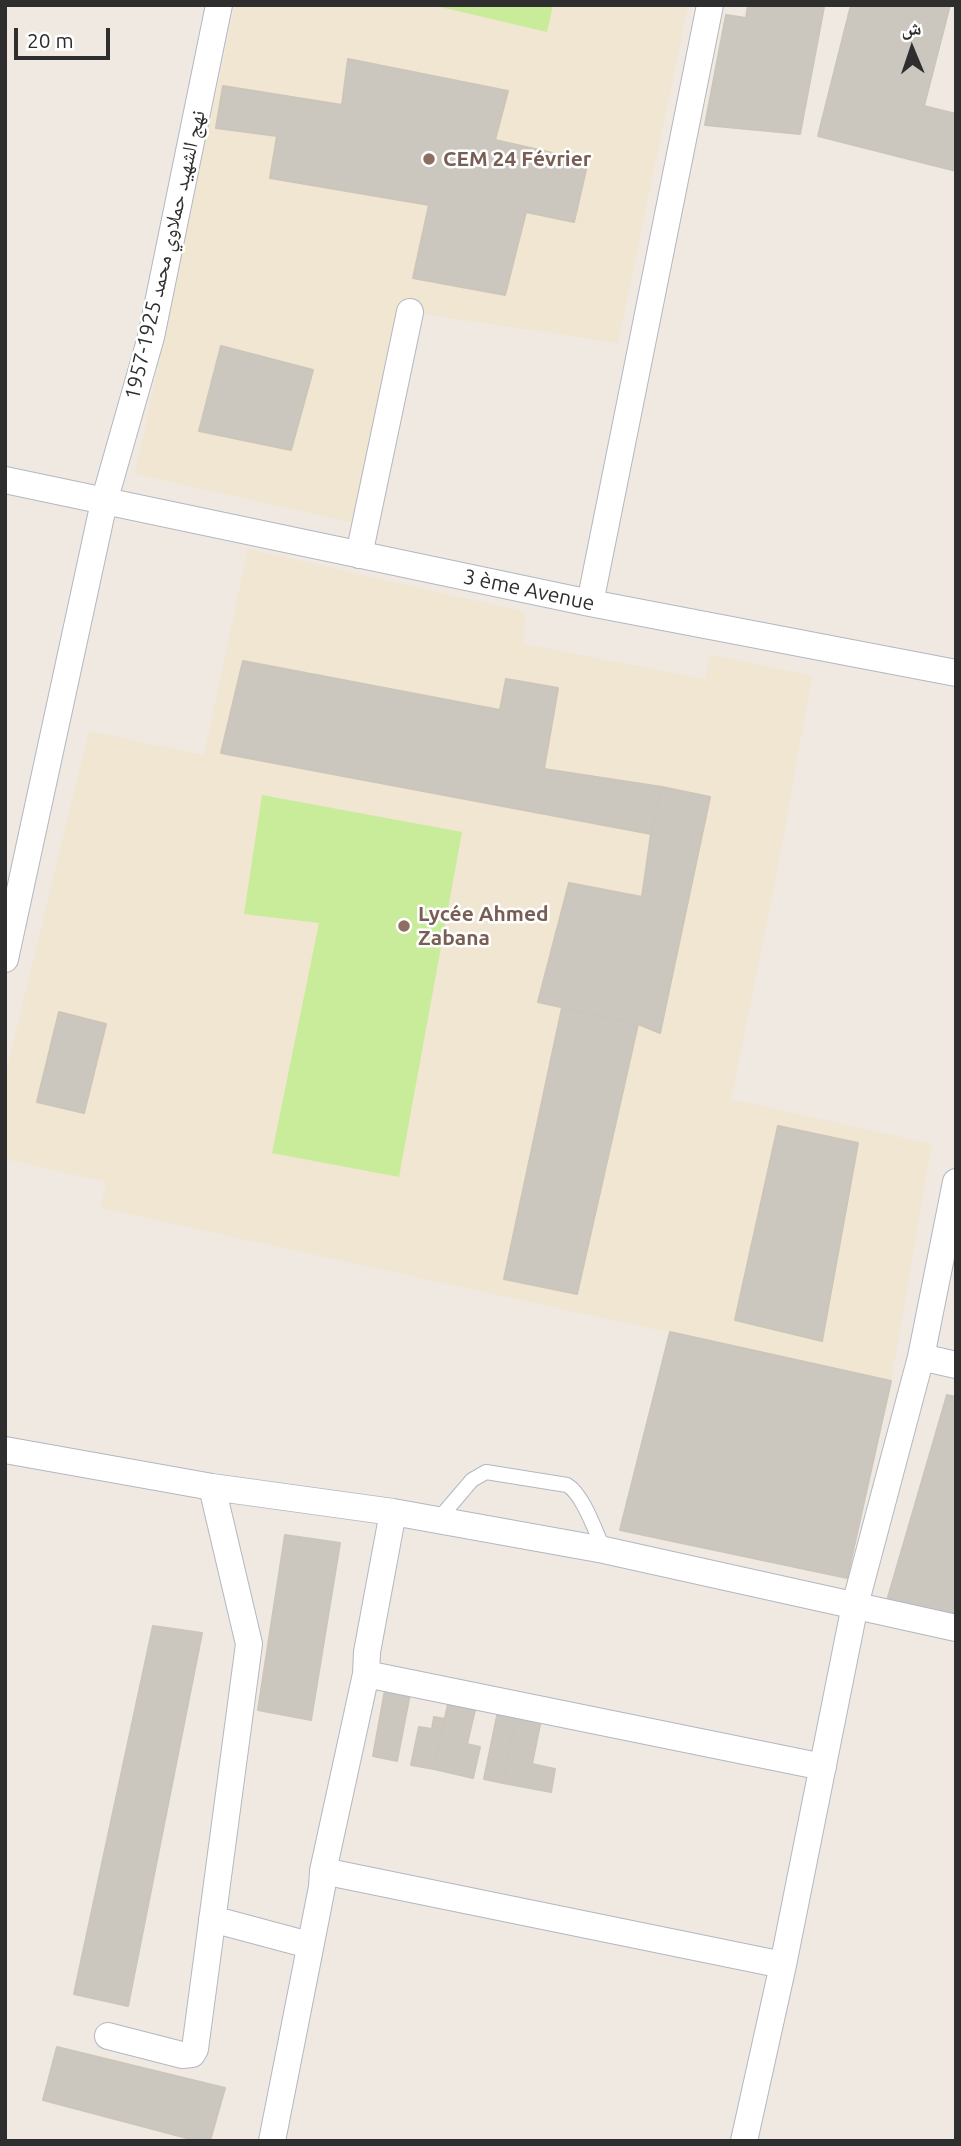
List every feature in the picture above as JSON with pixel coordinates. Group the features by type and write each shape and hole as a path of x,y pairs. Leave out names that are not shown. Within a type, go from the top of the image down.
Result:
{"street":[{"name":"نهج الشهيد حملاوي محمد 1925-1957","path":"5,960 104,502 152,337 219,5"},
{"path":"590,603 710,5"},
{"path":"359,555 410,312"},
{"name":"3 ème Avenue","path":"5,480 590,603 956,673"},
{"path":"744,2141 783,1965 855,1605 920,1357 956,1182"},
{"path":"920,1357 956,1364"},
{"path":"5,1450 212,1487 393,1512 604,1550 956,1628"},
{"path":"108,2036 182,2054 192,2054 195,2049 249,1644 212,1487"},
{"path":"272,2141 323,1871 366,1674 393,1512"},
{"path":"366,1674 823,1767"},
{"path":"323,1871 783,1965"},
{"path":"212,1919 309,1945"}],"lane":[{"path":"437,1521 472,1480 486,1472 567,1485 573,1488 579,1497 604,1550"}],"shaded area":[{"name":"CEM 24 Février","path":"235,5 688,5 618,343 417,313 354,523 135,474"},
{"name":"Lycée Ahmed Zabana","path":"248,549 525,612 524,644 706,679 709,654 812,676 777,872 731,1099 932,1144 891,1381 101,1208 106,1182 5,1159 5,1076 89,731 204,755"}],"green space":[{"path":"432,5 553,5 547,32"},
{"path":"262,795 462,832 399,1177 272,1153 319,923 244,914"}],"building":[{"path":"748,5 824,7 800,134 705,125 726,15 746,18"},
{"path":"851,5 950,5 924,106 956,114 956,171 818,136"},
{"path":"348,59 508,91 495,140 588,161 574,222 526,212 505,295 413,278 429,205 270,178 277,136 216,128 223,86 342,105"},
{"path":"221,346 313,370 291,450 199,431"},
{"path":"243,661 500,710 506,679 558,688 544,769 662,787 651,834 221,753"},
{"path":"662,787 710,797 660,1033 638,1024 538,1002 569,883 642,897 651,834"},
{"path":"562,1008 638,1024 577,1294 504,1279"},
{"path":"59,1012 106,1024 84,1113 37,1102"},
{"path":"778,1126 858,1143 822,1341 735,1320"},
{"path":"670,1332 891,1381 847,1578 620,1530"},
{"path":"947,1395 956,1397 956,1616 886,1604"},
{"path":"285,1535 340,1543 311,1720 258,1710"},
{"path":"153,1626 202,1633 128,2006 74,1994"},
{"path":"385,1690 410,1694 397,1761 373,1756"},
{"path":"448,1704 475,1710 467,1744 480,1747 473,1778 434,1769"},
{"path":"498,1711 516,1715 503,1783 484,1779"},
{"path":"516,1715 541,1720 532,1764 555,1769 551,1792 503,1783"},
{"path":"434,1717 445,1719 434,1769 411,1765 419,1727 432,1729"},
{"path":"57,2047 225,2088 210,2141 198,2141 43,2100"}],"place":[{"name":"CEM 24 Février","path":"429,159"},
{"name":"Lycée Ahmed Zabana","path":"404,926"}]}
